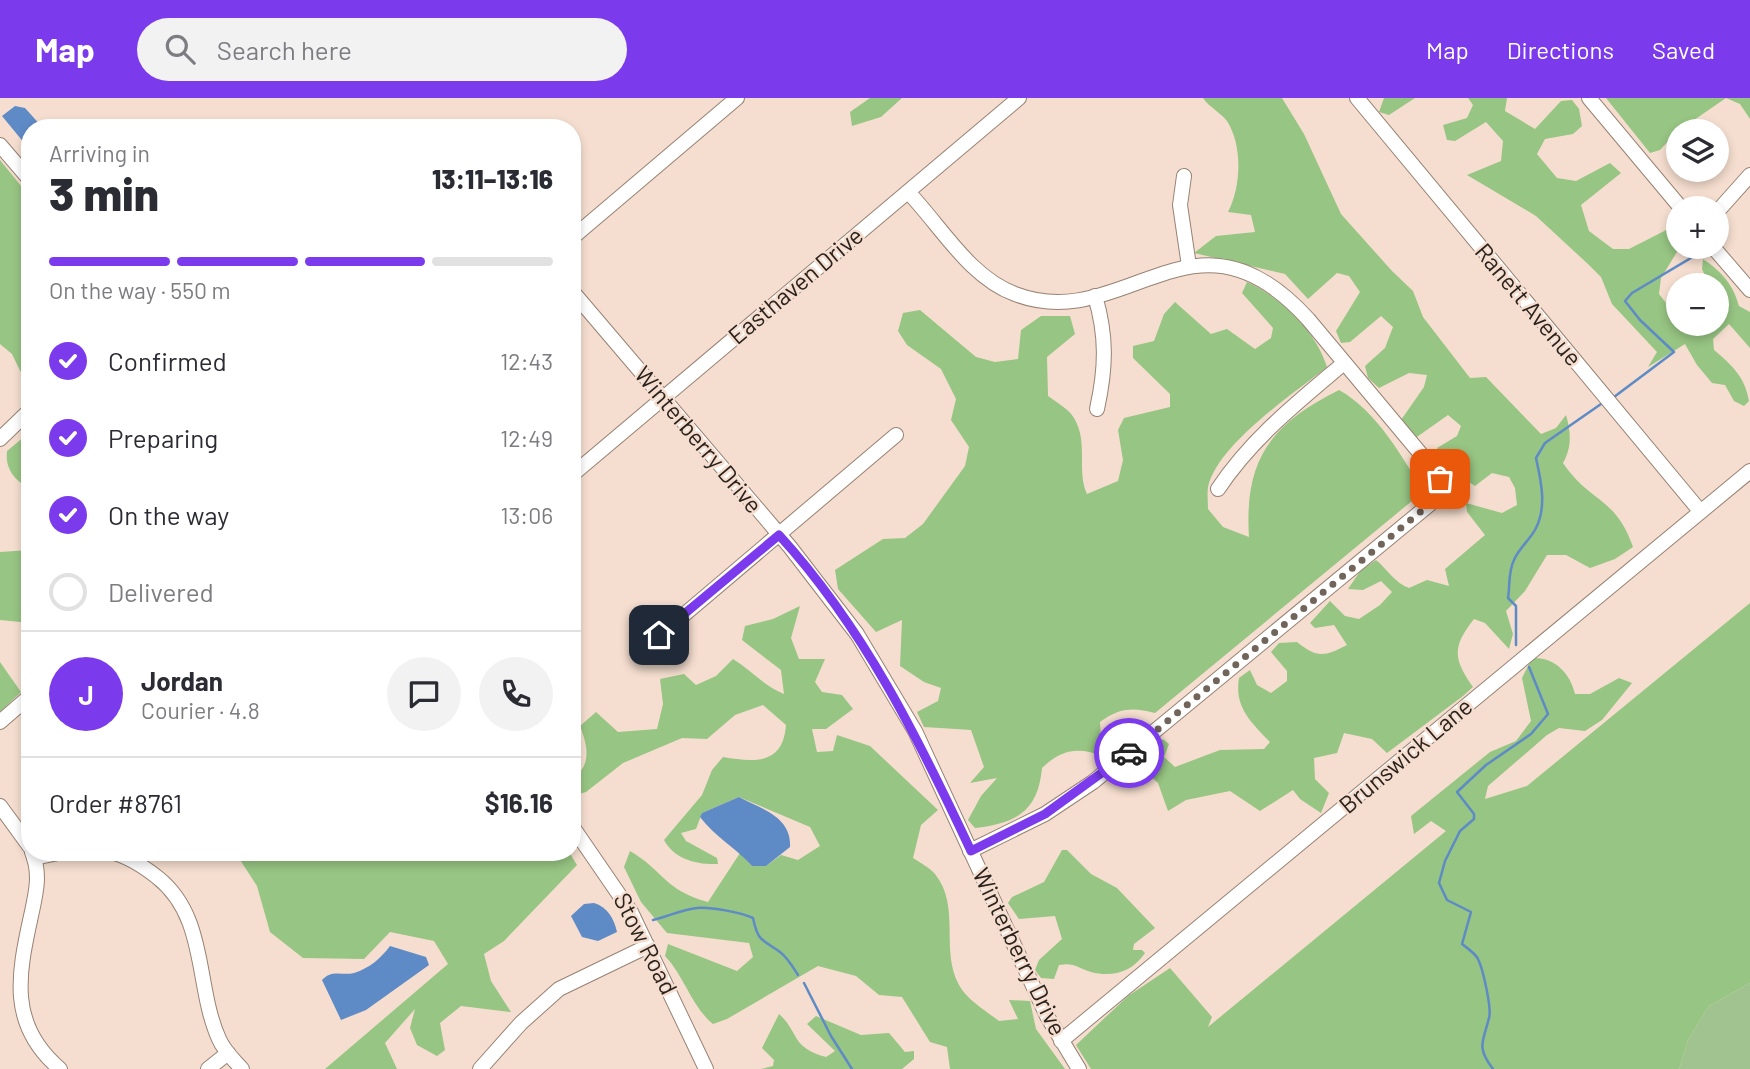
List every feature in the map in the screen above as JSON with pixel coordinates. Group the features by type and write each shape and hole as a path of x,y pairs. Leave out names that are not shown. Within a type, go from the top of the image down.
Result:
{"street":[{"path":"581,230 737,98"},
{"name":"Easthaven Drive","path":"581,467 1019,98"},
{"name":"Ranett Avenue","path":"1357,98 1700,511"},
{"path":"1589,98 1671,196"},
{"path":"0,145 21,170"},
{"path":"1729,199 1750,175"},
{"path":"1184,176 1180,205 1189,266"},
{"path":"908,192 974,267 1000,287 1033,299 1059,302 1095,296 1189,266 1236,269 1274,285 1301,312 1435,471 1441,487 1430,504 1069,799 971,851"},
{"path":"1723,259 1750,290"},
{"path":"1095,296 1103,321 1106,351 1097,409"},
{"name":"Winterberry Drive","path":"581,302 827,593 872,657 915,732 1026,974 1079,1069"},
{"path":"1218,489 1243,453 1267,428 1344,363"},
{"path":"0,439 21,419"},
{"path":"640,652 896,435"},
{"name":"Brunswick Lane","path":"1061,1041 1750,471"},
{"path":"0,722 21,704"},
{"path":"0,806 21,836"},
{"name":"Stow Road","path":"581,838 619,890 706,1069"},
{"path":"34,861 38,886 20,964 20,1000 35,1041 60,1069"},
{"path":"132,861 152,873 181,902 193,930 215,1029 228,1053 242,1069"},
{"path":"480,1069 521,1023 559,989 648,946"},
{"path":"208,1069 228,1053"}],"green space":[{"path":"870,98 902,98 881,117 852,126 850,112"},
{"path":"1203,98 1282,98 1304,134 1341,214 1413,291 1423,317 1470,378 1486,377 1541,434 1556,428 1566,415 1570,439 1563,463 1583,486 1619,518 1633,547 1615,559 1590,568 1566,555 1547,555 1525,591 1506,611 1513,634 1509,649 1485,623 1474,619 1462,637 1459,660 1473,687 1463,696 1387,753 1372,739 1344,733 1337,753 1314,758 1315,779 1329,793 1321,813 1300,799 1293,790 1260,811 1230,791 1186,800 1168,811 1158,783 1147,773 1152,753 1163,739 1169,744 1164,757 1175,767 1220,750 1264,749 1270,742 1251,721 1242,706 1239,678 1250,670 1257,685 1271,693 1287,681 1287,671 1271,652 1279,643 1297,642 1310,651 1321,654 1347,645 1334,625 1315,628 1310,623 1330,601 1345,616 1359,619 1380,605 1392,592 1381,581 1363,590 1348,589 1361,570 1376,560 1396,580 1409,588 1427,580 1449,586 1445,569 1485,535 1467,512 1466,503 1502,513 1517,505 1515,488 1509,477 1492,473 1475,486 1443,465 1437,448 1457,436 1461,426 1448,415 1414,439 1401,420 1424,387 1427,375 1409,373 1379,388 1368,378 1365,366 1385,348 1393,327 1381,316 1350,342 1341,343 1336,331 1360,292 1349,276 1337,273 1308,299 1285,274 1194,253 1216,236 1255,232 1251,215 1228,212 1238,179 1236,142 1227,121"},
{"path":"1384,98 1415,98 1389,115 1379,112"},
{"path":"1468,98 1507,98 1505,111 1535,129 1561,101 1572,100 1579,109 1582,126 1573,134 1545,139 1537,154 1557,178 1576,181 1610,163 1621,173 1581,205 1589,231 1613,249 1629,249 1666,230 1666,259 1673,259 1661,278 1659,294 1666,303 1666,336 1716,336 1713,339 1714,350 1732,366 1747,393 1749,401 1744,406 1734,401 1725,385 1712,383 1685,344 1648,367 1657,352 1612,304 1601,277 1536,216 1467,175 1501,161 1503,141 1486,122 1455,141 1447,140 1443,125 1467,118 1473,105"},
{"path":"1606,98 1726,98 1695,119 1666,119 1666,144 1660,150 1650,153"},
{"path":"1726,98 1750,98 1750,119 1740,104"},
{"path":"0,160 21,186 21,373 12,354 0,344"},
{"path":"1703,259 1720,273 1704,273"},
{"path":"1247,282 1260,288 1296,317 1315,341 1327,367 1277,405 1226,454 1208,487 1208,509 1223,527 1249,537 1251,486 1257,465 1267,447 1279,431 1296,416 1339,390 1353,399 1377,422 1424,491 1155,713 1126,710 1100,722 1102,756 1085,751 1063,753 1042,768 1036,795 1023,812 1003,823 975,828 968,820 981,796 997,778 970,783 984,767 971,730 924,727 917,712 938,701 941,688 924,682 900,666 902,620 876,632 838,589 835,570 883,539 905,538 923,524 965,466 969,447 951,420 956,399 941,369 907,345 898,331 903,313 920,310 976,357 995,362 1018,359 1021,330 1041,316 1070,316 1075,334 1047,357 1048,396 1069,412 1078,427 1082,446 1082,475 1087,494 1118,481 1123,460 1118,430 1124,418 1170,407 1170,394 1133,358 1133,346 1154,341 1164,314 1175,302 1211,334 1227,329 1255,349 1271,338 1273,328 1242,293"},
{"path":"1729,284 1739,306 1750,312 1750,348 1729,324"},
{"path":"21,439 21,483 12,473 7,451"},
{"path":"21,551 21,622 0,620 0,552"},
{"path":"1750,603 1750,983 1709,1006 1688,1040 1679,1069 1091,1069 1076,1045 1128,996 1170,968 1212,1017 1208,1027 1446,831 1431,821 1414,834 1411,816 1490,752 1516,741 1531,721 1522,678 1532,658 1548,660 1560,668 1569,679 1575,694 1590,694 1619,678 1632,683 1602,720 1585,731 1559,728 1547,735 1488,786 1485,799 1527,786"},
{"path":"800,606 791,638 799,659 825,659 815,682 822,692 842,695 853,709 826,729 812,729 817,752 833,751 837,735 870,746 938,810 921,825 913,858 933,872 943,887 949,914 951,957 962,990 999,1021 1018,1019 1009,1000 1030,1001 1036,1029 1065,1069 950,1069 947,1047 930,1042 902,997 879,995 856,976 818,966 727,1019 713,1024 693,1000 665,956 668,944 737,971 753,957 749,943 667,933 641,902 624,867 630,851 682,892 708,902 740,853 752,866 766,866 781,855 798,860 820,846 810,827 739,797 702,813 696,829 681,833 686,841 717,858 718,864 687,860 668,847 664,840 702,795 712,770 723,757 755,760 773,754 784,738 786,725 763,705 735,715 707,739 682,738 623,763 581,793 581,770 586,754 581,725 596,712 618,732 657,729 663,704 660,679 684,674 696,685 716,676 733,659 770,687 784,694 781,670 742,640 745,626 773,619"},
{"path":"0,662 21,692 0,712"},
{"path":"1062,850 1067,850 1091,874 1117,888 1155,928 1134,944 1133,950 1142,950 1145,953 1129,969 1099,974 1064,964 1059,965 1054,979 1041,978 1035,970 1039,960 1062,939 1055,916 1019,919 1008,903 1012,897 1044,882"},
{"path":"241,861 575,861 577,865 504,941 484,954 491,981 511,1012 461,1006 440,1023 445,1050 437,1056 417,1045 410,1028 415,1009 385,1043 397,1069 325,1069 448,964 434,941 390,932 364,959 303,958 270,932 257,886"},
{"path":"1750,983 1750,1069 1679,1069 1688,1040 1709,1006"},
{"path":"779,1014 806,1049 826,1057 835,1051 807,1024 816,1016 861,1035 889,1033 905,1052 914,1051 914,1059 902,1069 761,1069 773,1066 774,1060 762,1048"}],"water":[{"path":"15,106 25,108 35,119 21,119 21,139 2,116"},
{"path":"739,797 773,814 786,828 790,847 766,866 752,866 700,817 702,813"},
{"path":"594,903 609,914 617,932 598,941 582,937 571,916 584,904"},
{"path":"390,946 426,957 429,965 366,1010 341,1020 322,980 333,974 350,974 365,968"}],"waterway":[{"path":"1614,397 1674,352 1640,320 1625,301 1632,293 1689,259"},
{"path":"1516,645 1516,606 1508,598 1510,574 1516,556 1539,520 1542,493 1536,458 1545,443 1601,404"},
{"path":"1493,1069 1484,1055 1482,1044 1490,1013 1484,980 1477,957 1462,944 1471,912 1447,900 1439,883 1445,861 1460,831 1474,819 1474,814 1457,792 1486,765 1531,734 1548,714 1529,667"},
{"path":"653,920 697,908 717,909 753,918 762,939 783,954 798,975"},
{"path":"804,983 831,1036 852,1069"}],"way so far":[{"path":"1129,753 1430,504 1441,487 1440,479"}],"route":[{"path":"659,635 779,535 827,593 872,657 915,732 971,851 1045,814 1093,782 1129,753"}]}
